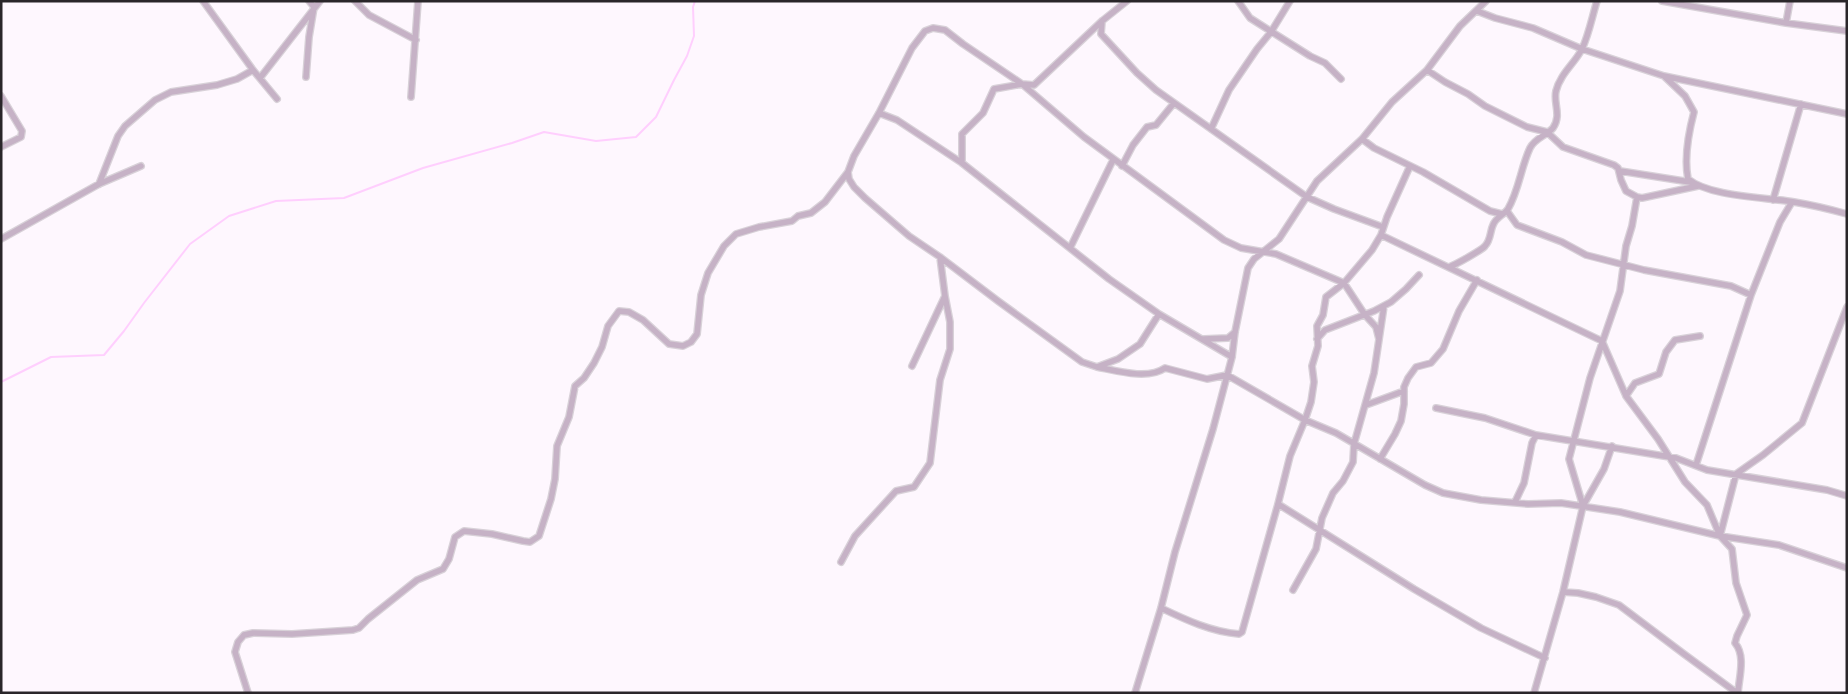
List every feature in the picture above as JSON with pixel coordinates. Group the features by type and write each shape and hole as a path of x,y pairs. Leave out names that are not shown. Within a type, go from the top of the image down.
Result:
{"street":[{"path":"203,1 253,70 277,99"},
{"path":"308,1 314,7"},
{"path":"260,78 320,1"},
{"path":"355,1 369,15 416,40"},
{"path":"411,97 418,1"},
{"path":"962,163 962,134 983,113 994,89 1022,84 1034,85 1102,21 1127,1"},
{"path":"1238,1 1250,18 1310,56 1325,63 1341,79"},
{"path":"1211,129 1229,90 1271,32 1290,1"},
{"path":"1135,693 1161,608 1175,552 1213,429 1232,357 1248,268 1254,259 1280,239 1317,181 1362,139 1392,102 1427,70 1460,26 1486,1"},
{"path":"1449,267 1484,247 1496,218 1504,213 1515,193 1531,146 1537,139 1553,128 1558,109 1555,99 1556,90 1565,72 1582,49 1597,1"},
{"path":"1662,1 1786,23 1847,31"},
{"path":"1786,23 1790,1"},
{"path":"306,77 308,37 314,7"},
{"path":"1477,11 1495,18 1534,28 1582,49 1664,76 1847,114"},
{"path":"1102,21 1101,34 1136,73 1174,103 1307,197 1383,227"},
{"path":"248,693 235,652 238,642 244,635 253,633 292,634 360,628 368,619 417,580 443,569 449,559 455,537 460,532 492,534 530,542 539,536 555,479 557,446 569,417 576,386 594,363 602,347 608,326 619,312 629,312 643,320 669,344 683,346 691,342 697,334 701,295 708,274 724,246 736,234 759,227 792,221 798,216 811,213 825,202 848,172 854,156 879,113 912,48 925,31 933,28 945,30 1022,84 1084,138 1224,240 1241,248 1276,254 1344,283 1364,315 1376,327 1379,339"},
{"path":"99,184 125,126 155,100 171,92 216,85 237,79 253,70"},
{"path":"1427,70 1485,106 1527,127 1548,132 1563,147 1614,164 1620,171 1623,185 1631,195 1642,198 1695,184"},
{"path":"1664,76 1685,96 1694,112 1690,125 1686,164 1688,179 1695,184"},
{"path":"1,96 22,131 21,137 1,147"},
{"path":"1122,166 1132,145 1146,127 1156,125 1174,103"},
{"path":"1773,200 1802,104"},
{"path":"879,113 897,120 962,163 1109,279 1159,314 1232,357"},
{"path":"1362,139 1374,148 1490,210 1504,213 1522,228 1562,242 1586,255 1623,265 1731,286 1751,295"},
{"path":"1070,248 1113,160"},
{"path":"1,239 99,184 141,166"},
{"path":"1161,608 1193,623 1232,634 1242,632 1290,456 1306,420 1313,391 1312,366 1318,346 1317,326 1323,315 1326,297 1344,283 1382,235 1383,227 1410,166"},
{"path":"1620,171 1695,184 1726,192 1792,202 1847,214"},
{"path":"848,172 849,179 854,187 909,236 1082,362 1119,372 1158,372 1165,368 1207,380 1227,375 1306,420 1329,430 1443,493 1481,500 1561,503 1584,506 1720,536 1778,544 1847,568"},
{"path":"1584,506 1568,459 1590,378 1620,291 1623,265 1637,197"},
{"path":"1696,465 1751,295 1780,222 1792,202"},
{"path":"1382,235 1602,341 1626,396 1658,439 1685,482 1707,505 1720,536 1732,549 1736,583 1747,615 1737,636 1736,643 1740,649 1741,659 1738,693"},
{"path":"841,562 855,536 896,491 914,487 930,463 938,410 940,380 950,348 950,322 944,296 940,257"},
{"path":"1317,339 1324,330 1384,306 1406,289 1419,275"},
{"path":"1380,459 1401,421 1404,391 1408,378 1416,368 1431,363 1443,349 1459,312 1477,280"},
{"path":"912,366 944,296"},
{"path":"1293,590 1316,549 1322,518 1333,492 1343,481 1353,462 1354,444 1374,373 1384,306"},
{"path":"1720,536 1736,474 1802,423 1847,307"},
{"path":"1097,367 1118,359 1140,344 1159,314"},
{"path":"1204,339 1228,338 1235,332"},
{"path":"1626,396 1635,383 1659,374 1666,352 1675,340 1700,336"},
{"path":"1366,405 1404,391"},
{"path":"1436,408 1485,418 1536,435 1669,456 1707,470 1827,490 1847,496"},
{"path":"1515,502 1524,483 1532,443 1536,435"},
{"path":"1534,693 1563,592 1584,506 1604,468 1612,446"},
{"path":"1278,504 1414,589 1481,628 1545,658"},
{"path":"1563,592 1578,592 1619,605 1738,693"}],"waterway":[{"path":"1,382 51,357 104,355 190,244 229,216 276,201 344,198 423,168 544,132 596,141 636,137 656,117 687,56 694,36 693,7 695,1"}]}
